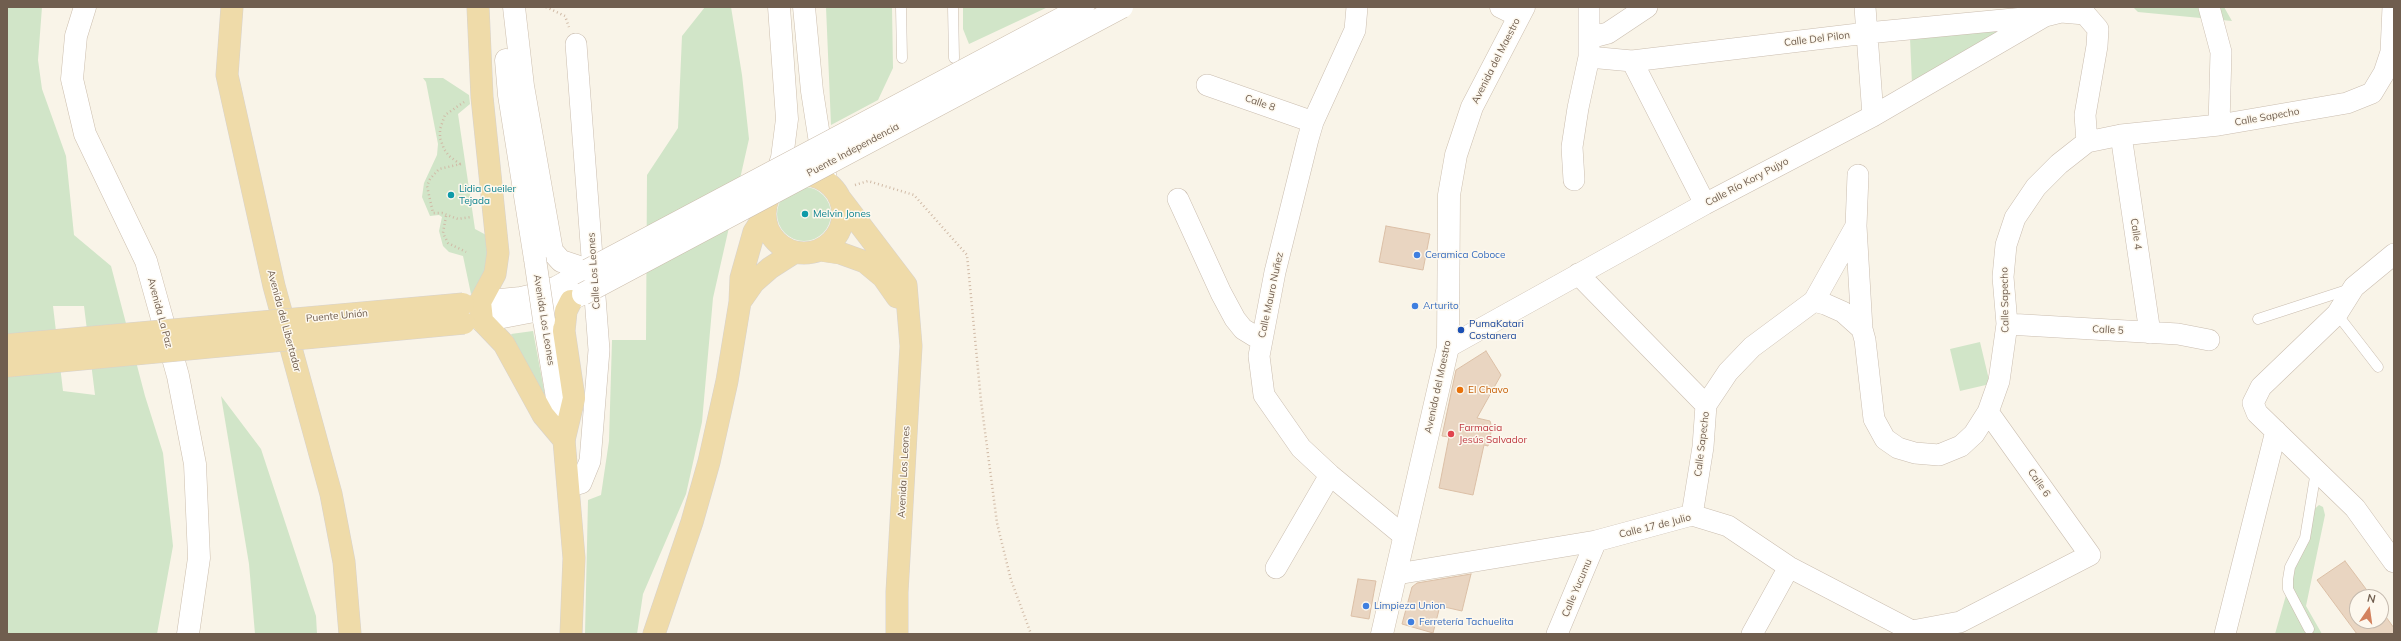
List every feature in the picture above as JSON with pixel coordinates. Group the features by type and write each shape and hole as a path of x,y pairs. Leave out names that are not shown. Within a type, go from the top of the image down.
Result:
{"main road":[{"name":"Avenida La Paz","path":"85,7 76,36 72,79 85,134 146,261 178,376 195,464 199,558 188,634"},
{"name":"Avenida del Libertador","path":"232,7 227,75 274,286 331,494 344,562 350,619 350,634"},
{"path":"478,7 482,97 498,253 495,274 472,312 504,344 543,415 564,440"},
{"name":"Avenida Los Leones","path":"501,7 509,95 564,440 574,558 571,634"},
{"path":"514,7 523,86 552,251 560,261 588,270"},
{"path":"654,634 709,462 727,381 740,302 741,278 754,232 764,214 782,158 787,119 779,7"},
{"path":"804,7 812,91 834,190 843,210 842,224 836,236 820,250"},
{"name":"Puente Independencia","path":"588,270 1083,7"},
{"name":"Puente Independencia","path":"577,297 1122,7"},
{"name":"Avenida del Maestro","path":"1382,634 1448,347 1448,195 1456,155 1472,107 1515,10"},
{"path":"770,193 786,179 796,175 816,177 834,190"},
{"name":"Avenida Los Leones","path":"834,190 906,285 911,346 897,592 897,634"},
{"path":"764,214 767,227 774,238 783,247 795,252 812,252 820,250 840,253 865,262 883,278 908,311"},
{"path":"740,302 754,282 764,272 795,252"},
{"name":"Puente Unión","path":"7,366 472,312 538,294 557,287 588,270"},
{"path":"564,440 574,398 564,331 566,312 577,297"},
{"name":"Puente Unión","path":"7,345 472,312 555,308 577,297"}],"street":[{"name":"Calle Mauro Nuñez","path":"1357,7 1354,30 1313,122 1275,272 1259,356 1264,395 1301,448 1330,475 1404,536"},
{"path":"1574,180 1572,147 1589,48 1589,7"},
{"path":"1589,48 1608,33 1647,7"},
{"path":"1865,7 1873,116"},
{"path":"2209,7 2221,52 2219,125"},
{"name":"Calle Sapecho","path":"1858,175 1856,226 1862,329 1865,340 1874,419 1885,439 1898,448 1915,453 1939,455 1961,446 1974,434 1988,412 1999,381 2007,324 2003,277 2006,245 2015,218 2036,187 2058,164 2087,142 2122,135 2219,125 2347,103 2372,93 2384,73 2391,52 2393,7"},
{"path":"2045,16 2061,12 2086,14 2098,29 2097,46 2085,115 2087,142"},
{"name":"Calle Del Pilon","path":"1589,48 1632,61 1867,33 2045,16"},
{"name":"Calle Río Kory Pujyo","path":"1448,347 1705,204 1873,116 2045,16"},
{"name":"Calle Los Leones","path":"569,486 581,484 590,461 599,350 576,44"},
{"path":"1632,61 1705,204"},
{"name":"Calle 8","path":"1207,85 1313,122"},
{"name":"Calle 4","path":"2122,135 2150,333"},
{"path":"1178,199 1221,293 1235,319 1243,330 1261,340"},
{"path":"1856,226 1814,301 1843,312 1862,329"},
{"path":"2394,254 2354,287 2337,314 2256,395 2253,403 2257,413 2355,508 2394,562"},
{"path":"1578,274 1706,405"},
{"name":"Calle Sapecho","path":"1692,515 1703,447 1706,405 1728,372 1752,347 1814,301"},
{"name":"Calle 5","path":"2007,324 2178,334 2209,340"},
{"name":"Calle 6","path":"1964,628 2090,555 1988,412"},
{"path":"2225,634 2276,431"},
{"path":"1276,568 1330,475"},
{"name":"Calle 17 de Julio","path":"1397,574 1596,541 1692,515 1728,526 1789,567 1911,633"},
{"name":"Calle Yucumu","path":"1557,634 1596,541"},
{"path":"1752,634 1789,567"},
{"path":"1911,633 1964,628"}],"lane":[{"path":"901,7 902,58"},
{"path":"953,7 954,58"},
{"path":"2258,319 2354,287"},
{"path":"2337,314 2378,367"},
{"path":"2309,629 2288,589 2288,579 2290,567 2305,538 2316,469"}],"path":[{"path":"546,7 552,11"},
{"path":"468,101 449,111 442,120 440,129 440,138 444,149 449,156 461,164 439,169 430,179 428,186 433,213 458,219 471,217"},
{"path":"834,190 868,181 914,195 967,255 981,401 997,523 1011,580 1031,634"},
{"path":"446,216 442,228 445,238 448,243 466,252"}],"green space":[{"path":"7,7 42,7 38,60 42,89 66,156 74,235 111,266 145,396 163,453 173,546 157,634 7,634","holes":["53,306 84,306 95,395 63,391"]},
{"path":"705,7 731,7 742,75 749,139 713,298 702,422 686,494 643,594 637,634 585,634 588,500 601,495 609,441 612,340 646,340 647,175 678,128 682,36"},
{"path":"826,7 892,7 893,68 878,100 831,125"},
{"path":"963,7 1048,7 969,44 963,29"},
{"path":"2133,7 2224,7 2232,21 2138,12"},
{"path":"2014,25 1912,84 1910,38"},
{"path":"423,78 443,78 469,95 470,104 458,114 475,229 488,236 492,263 479,288 471,294 463,256 449,252 443,246 439,231 442,217 439,215 430,216 422,197 424,183 437,155 438,144 426,82"},
{"path":"799,187 809,187 819,191 827,199 831,209 831,219 827,229 819,237 809,241 799,241 789,237 781,229 777,219 777,209 781,199 789,191"},
{"path":"533,331 547,406 511,334"},
{"path":"1980,342 1990,384 1960,391 1950,349"},
{"path":"221,396 261,449 316,616 317,634 255,634 249,564"},
{"path":"2319,505 2323,507 2325,515 2306,606 2322,634 2275,634 2309,514"}],"building":[{"path":"1386,226 1430,234 1423,270 1379,262"},
{"path":"1486,351 1501,375 1477,418 1490,421 1492,428 1488,446 1484,445 1473,495 1439,488 1449,437 1442,436 1456,370"},
{"path":"2345,561 2366,589 2349,589 2349,623 2317,580"},
{"path":"1471,574 1462,611 1440,606 1433,633 1402,624 1412,587 1417,583"},
{"path":"1358,579 1376,581 1369,619 1351,616"},
{"path":"2389,621 2394,628 2394,634 2357,634 2353,629 2389,629"}],"place":[{"name":"Lidia Gueiler Tejada","path":"451,195"},
{"name":"Melvin Jones","path":"805,214"},
{"name":"Ceramica Coboce","path":"1417,255"},
{"name":"Arturito","path":"1415,306"},
{"name":"PumaKatari Costanera","path":"1461,330"},
{"name":"El Chavo","path":"1460,390"},
{"name":"Farmacia Jesús Salvador","path":"1451,434"},
{"name":"Limpieza Union","path":"1366,606"},
{"name":"Ferretería Tachuelita","path":"1411,622"}]}
